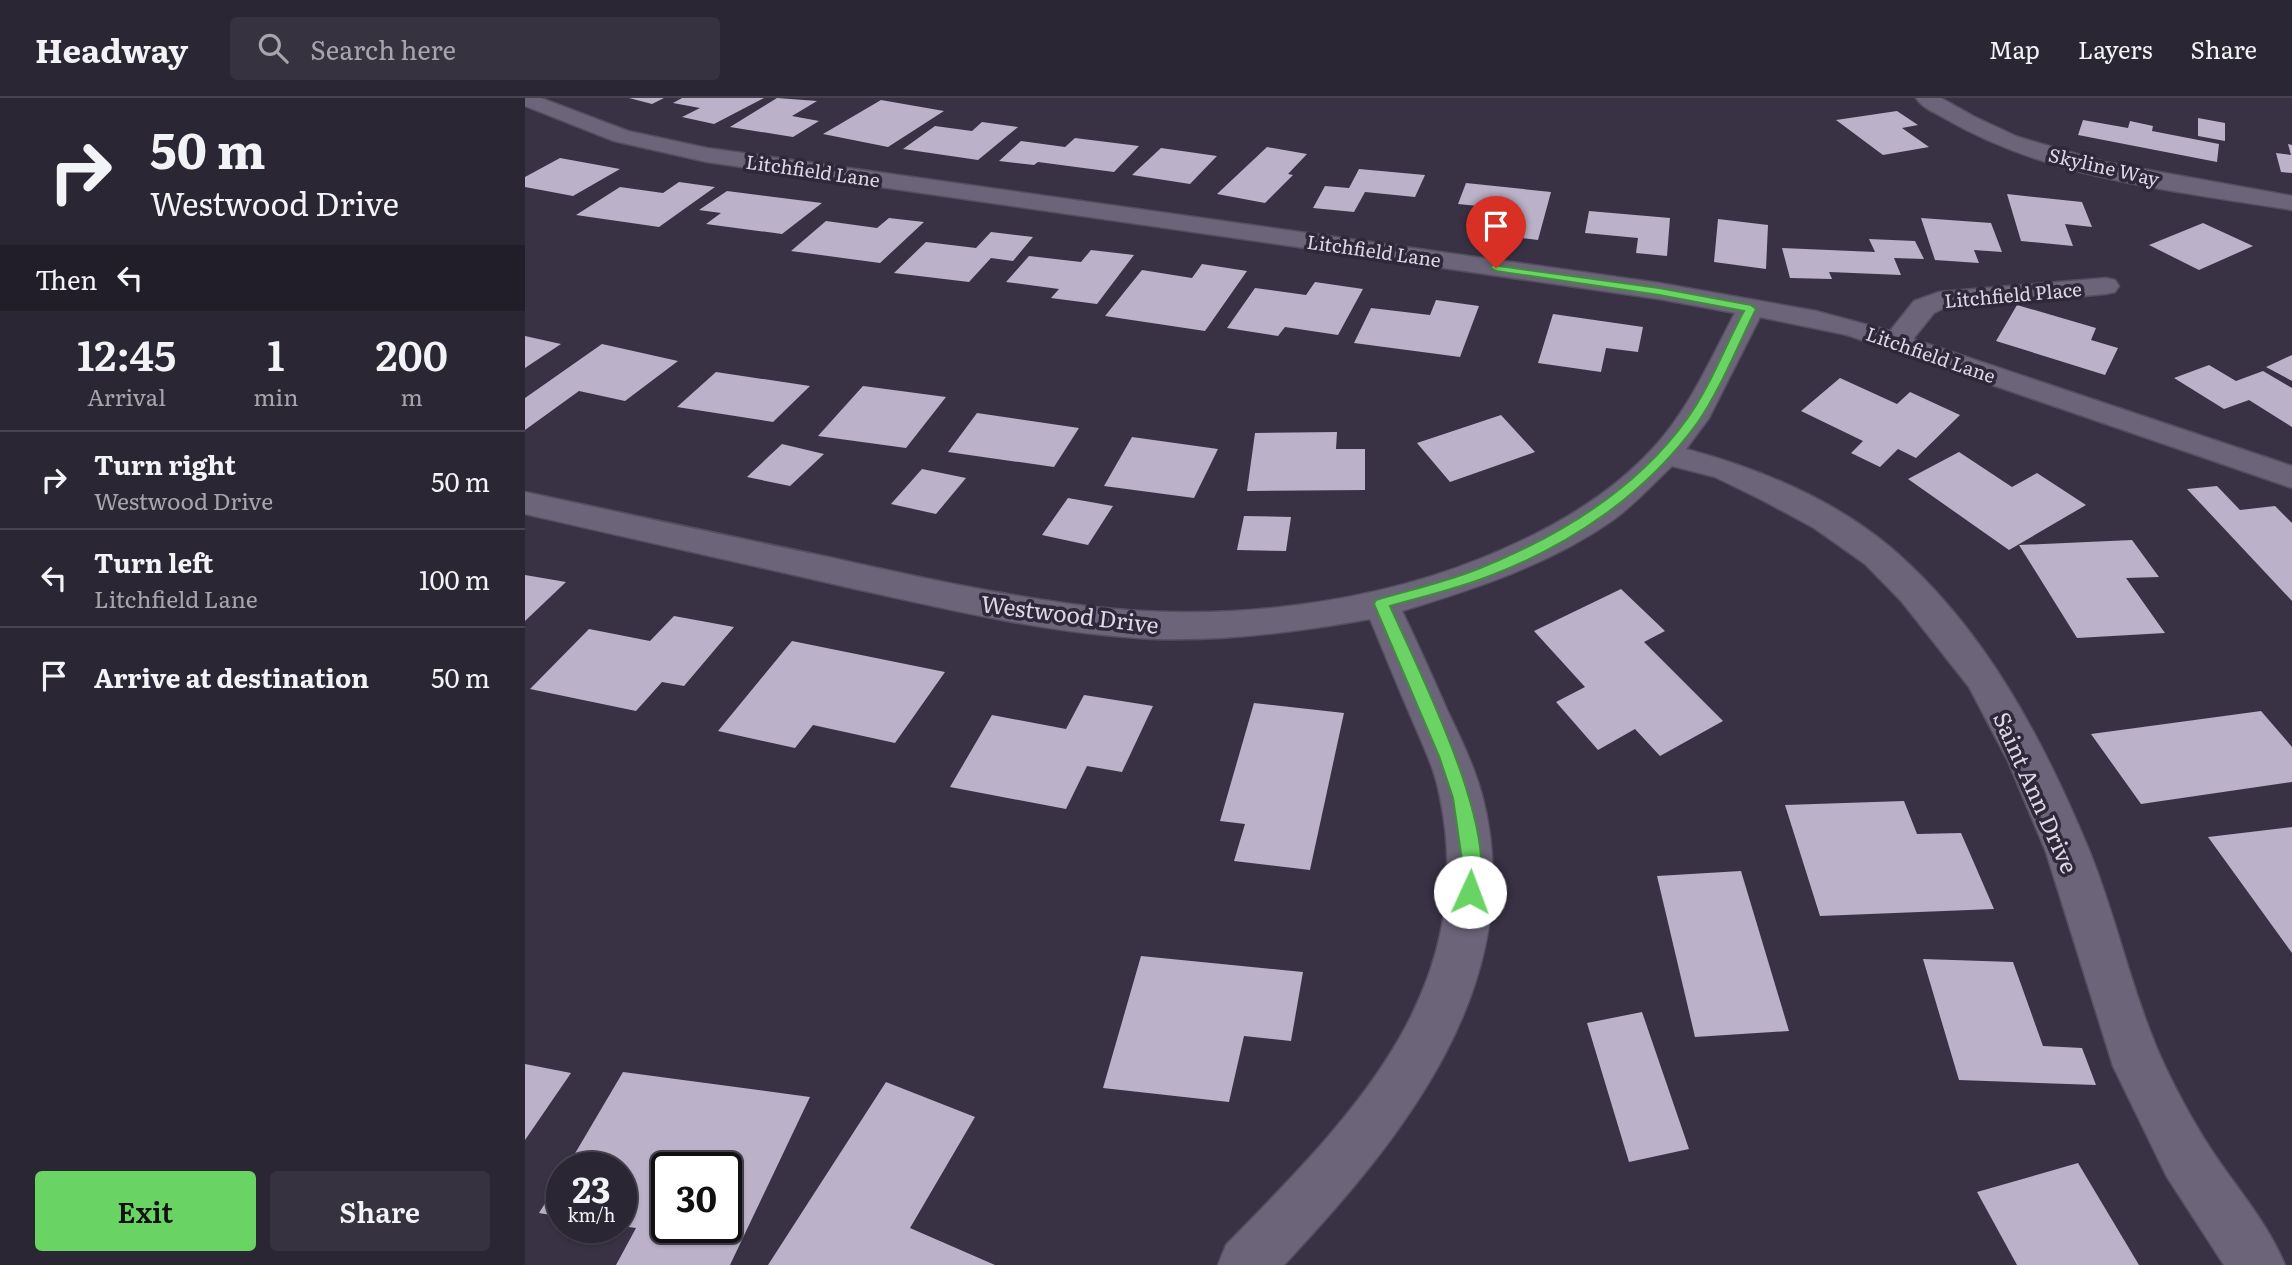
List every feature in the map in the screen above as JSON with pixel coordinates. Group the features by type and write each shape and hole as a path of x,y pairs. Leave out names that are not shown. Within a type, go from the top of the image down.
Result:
{"street":[{"name":"Skyline Way","path":"1926,98 1962,119 2002,137 2083,163 2120,173 2292,203"},
{"name":"Litchfield Lane","path":"525,99 622,135 707,155 1645,289 1816,319 1896,342 2292,477"},
{"name":"Litchfield Place","path":"1896,342 1924,307 1939,300 2106,286"},
{"name":"Westwood Drive","path":"525,503 973,602 1088,620 1155,625 1245,623 1312,616 1381,604 1482,573 1551,542 1603,511 1666,454 1694,418 1751,309"},
{"name":"Saint Ann Drive","path":"1666,454 1726,470 1774,492 1826,520 1877,555 1915,593 1983,677 2027,758 2069,852 2131,1048 2186,1158 2257,1265"},
{"path":"1246,1265 1338,1170 1409,1074 1444,1009 1464,943 1472,867 1462,798 1448,756 1381,604"}],"building":[{"path":"629,98 664,98 652,104"},
{"path":"682,98 764,98 714,124 682,117 700,108 673,103"},
{"path":"777,98 817,101 792,116 819,121 793,137 730,127"},
{"path":"881,100 944,111 888,147 823,134"},
{"path":"1897,111 1918,125 1902,128 1929,147 1883,155 1836,120"},
{"path":"2198,118 2225,123 2225,141 2198,136"},
{"path":"2083,120 2128,128 2130,121 2153,126 2152,131 2219,144 2217,162 2078,135"},
{"path":"982,122 1018,127 978,160 903,149 935,126 972,131"},
{"path":"1075,138 1139,146 1114,172 1038,162 1034,165 999,161 1021,141 1065,147"},
{"path":"2288,144 2292,145 2292,173 2281,172 2276,153 2291,155"},
{"path":"1267,147 1307,154 1288,174 1293,175 1265,203 1217,194"},
{"path":"1161,148 1217,156 1190,184 1132,175"},
{"path":"560,158 620,169 573,196 525,187 525,177"},
{"path":"1359,169 1425,175 1415,197 1365,192 1354,212 1313,208 1325,186 1349,188"},
{"path":"679,182 715,187 659,227 576,215 620,187 663,193"},
{"path":"1466,183 1551,192 1538,240 1489,234 1498,208 1458,204"},
{"path":"727,191 822,203 782,234 706,224 721,213 699,210"},
{"path":"2007,194 2082,202 2092,227 2065,224 2073,246 2021,241"},
{"path":"1589,211 1670,218 1667,256 1636,253 1638,238 1585,233"},
{"path":"889,218 924,222 880,263 791,251 826,221 877,228"},
{"path":"1921,218 1991,223 2002,252 1974,250 1979,263 1935,260"},
{"path":"1718,219 1768,225 1766,269 1714,262"},
{"path":"2203,223 2253,246 2199,270 2149,245"},
{"path":"991,232 1033,237 1013,261 991,258 969,282 894,273 926,242 976,248"},
{"path":"1869,239 1915,241 1924,259 1894,258 1901,275 1829,272 1832,279 1790,278 1782,248 1875,252"},
{"path":"1091,250 1134,255 1097,304 1051,298 1059,289 1006,282 1029,256 1081,262"},
{"path":"1202,264 1247,271 1205,331 1105,316 1142,270 1192,278"},
{"path":"1315,282 1363,289 1338,335 1285,327 1278,336 1227,328 1255,288 1306,295"},
{"path":"1436,300 1479,306 1460,357 1354,343 1371,308 1430,315"},
{"path":"2017,305 2096,328 2091,340 2118,348 2105,375 1996,341"},
{"path":"1553,314 1643,327 1638,352 1606,348 1601,372 1538,363"},
{"path":"525,336 561,344 525,368"},
{"path":"602,344 678,361 625,401 579,391 525,430 525,398"},
{"path":"2292,355 2292,381 2266,367"},
{"path":"2209,365 2236,381 2263,371 2292,388 2292,427 2249,400 2224,409 2174,378"},
{"path":"716,372 810,386 773,422 677,407"},
{"path":"1840,378 1897,404 1910,392 1960,415 1916,458 1898,449 1880,467 1851,453 1863,441 1801,411"},
{"path":"863,386 946,397 906,448 818,436"},
{"path":"977,413 1079,428 1054,467 948,452"},
{"path":"1501,415 1535,452 1450,482 1417,443"},
{"path":"1337,432 1336,449 1365,449 1365,490 1247,491 1255,433"},
{"path":"1132,437 1218,449 1194,498 1104,486"},
{"path":"782,444 824,454 790,486 747,477"},
{"path":"1959,452 2012,487 2037,473 2086,505 2009,550 1908,479"},
{"path":"922,469 966,478 936,514 891,504"},
{"path":"2217,486 2240,510 2275,506 2292,523 2292,601 2187,489"},
{"path":"1068,498 1113,506 1088,545 1042,535"},
{"path":"1244,516 1291,517 1286,551 1237,550"},
{"path":"2132,540 2159,577 2126,578 2165,633 2077,638 2019,545"},
{"path":"525,575 566,582 525,621"},
{"path":"1621,589 1665,631 1644,642 1723,721 1660,756 1635,729 1598,750 1556,702 1585,687 1534,631"},
{"path":"674,616 734,627 684,686 662,682 636,711 530,689 589,629 650,641"},
{"path":"792,641 945,672 895,743 813,725 795,748 718,731"},
{"path":"1084,695 1153,706 1122,772 1087,766 1066,809 950,787 992,715 1066,729"},
{"path":"1254,703 1344,713 1310,870 1234,861 1245,824 1220,821"},
{"path":"2261,711 2292,747 2292,782 2141,804 2091,734"},
{"path":"1904,801 1917,834 1961,833 1994,909 1820,916 1785,805"},
{"path":"2292,827 2292,953 2208,837"},
{"path":"1741,871 1789,1031 1695,1037 1657,876"},
{"path":"1141,956 1303,972 1291,1041 1244,1036 1229,1102 1103,1088"},
{"path":"1923,959 2013,962 2043,1046 2082,1048 2096,1085 1959,1080"},
{"path":"1642,1012 1689,1149 1629,1162 1587,1023"},
{"path":"525,1064 571,1073 525,1140"},
{"path":"623,1072 810,1097 742,1240 742,1152 651,1152 651,1243 740,1243 730,1265 616,1265 628,1243 637,1243 637,1152 576,1152"},
{"path":"886,1082 975,1117 910,1228 995,1265 768,1265"},
{"path":"2078,1163 2139,1265 2017,1265 1977,1192"},
{"path":"546,1202 546,1214 539,1213"}],"route":[{"path":"1470,892 1472,867 1462,798 1448,756 1381,604 1482,573 1551,542 1603,511 1666,454 1694,418 1751,309 1659,291 1496,268"}]}
